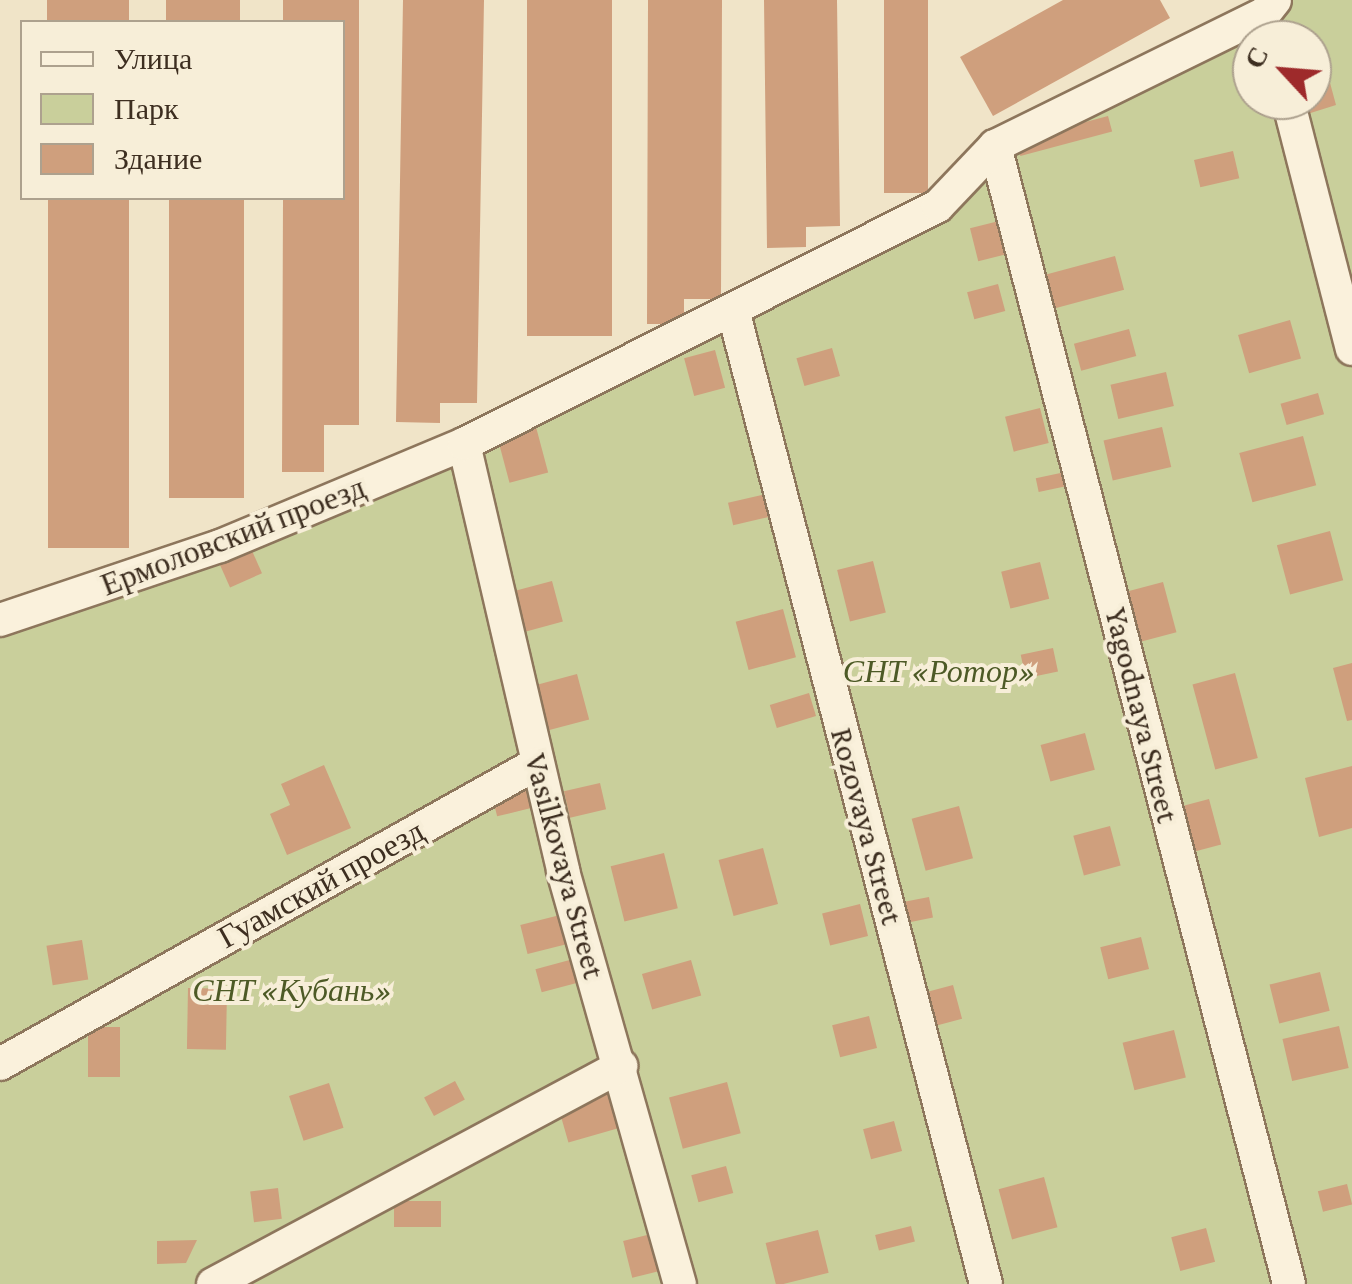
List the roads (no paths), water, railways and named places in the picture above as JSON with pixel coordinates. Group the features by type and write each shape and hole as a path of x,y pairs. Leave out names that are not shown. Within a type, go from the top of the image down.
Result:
{"street":[{"path":"995,146 1270,18"},
{"path":"1293,120 1352,350"},
{"name":"Ермоловский проезд","path":"0,620 220,546 464,444 938,206 995,146"},
{"name":"Yagodnaya Street","path":"995,146 1288,1284"},
{"name":"Rozovaya Street","path":"733,310 986,1284"},
{"name":"Vasilkovaya Street","path":"464,444 536,764 680,1284"},
{"name":"Гуамский проезд","path":"0,1064 536,764"},
{"path":"213,1284 622,1066"}],"park label":[{"name":"СНТ «Ротор»","path":"939,671"},
{"name":"СНТ «Кубань»","path":"292,990"}]}
